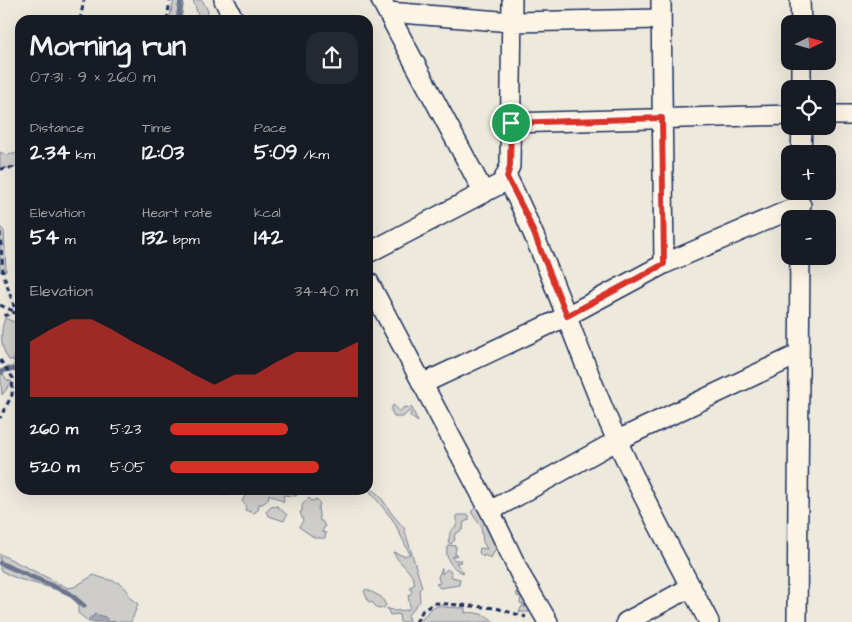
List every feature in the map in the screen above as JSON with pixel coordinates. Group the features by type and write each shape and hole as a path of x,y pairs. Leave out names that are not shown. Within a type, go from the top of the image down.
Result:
{"street":[{"path":"224,0 232,15"},
{"path":"373,250 484,193 502,183 507,177 510,166 512,0"},
{"path":"661,0 664,264"},
{"path":"800,0 800,15"},
{"path":"385,6 512,22 661,19"},
{"path":"385,6 484,193"},
{"path":"511,123 781,115"},
{"path":"836,115 852,115"},
{"path":"507,177 527,216 600,403 654,520 710,622"},
{"path":"422,384 567,316 664,264 801,205"},
{"path":"797,622 800,265"},
{"path":"373,290 490,511 521,576 546,619"},
{"path":"490,511 618,440 799,354"},
{"path":"626,622 691,587"}],"path":[{"path":"81,15 84,0"},
{"path":"168,15 170,0"},
{"path":"0,169 15,168"},
{"path":"0,232 3,273 15,305"},
{"path":"0,305 15,312"},
{"path":"0,317 15,314"},
{"path":"0,360 13,378 12,395 0,418"},
{"path":"416,622 423,610 435,603 496,608 518,616 546,619"}],"shaded area":[{"path":"174,0 184,0 182,15 170,15"},
{"path":"193,0 202,0 208,11 207,15 198,15"},
{"path":"0,152 6,155 15,154 15,168 0,169"},
{"path":"0,227 4,231 6,271 3,273 0,271"},
{"path":"5,318 15,323 15,363 13,360 9,360 2,345 2,329"},
{"path":"0,369 7,380 12,382 2,395"},
{"path":"393,405 400,411 404,407 412,408 418,422 410,416 411,412 409,411 403,417 394,417 391,410"},
{"path":"373,490 380,496 404,528 422,587 419,590 420,601 408,615 409,622 400,622 399,614 390,615 387,608 394,611 408,610 410,607 408,596 412,592 410,587 415,584 409,571 393,552 404,556 410,554 393,520 373,495"},
{"path":"269,495 268,500 259,504 258,510 254,513 245,510 246,506 242,501 245,496"},
{"path":"271,495 283,495 284,502"},
{"path":"309,498 312,501 316,499 320,504 318,508 320,521 325,526 322,532 326,533 325,538 315,538 299,527 303,521 300,512 302,511 302,505"},
{"path":"277,506 287,515 284,521 269,516 266,512 271,507"},
{"path":"476,507 487,522 496,548 491,558 484,555 483,557 479,553 480,548 487,549 483,542 481,526 471,512"},
{"path":"457,515 469,515 469,520 464,522 463,529 454,535 455,540 451,544 448,542 450,533 457,525"},
{"path":"448,545 456,546 455,554 457,555 452,557 454,560 461,560 461,562 456,563 464,573 450,563 447,554"},
{"path":"0,554 68,588 74,587 94,575 121,584 125,587 130,598 138,604 131,622 110,622 98,617 90,617 88,621 78,613 78,601 69,595 19,579 0,570"},
{"path":"442,568 442,574 447,569 451,572 452,577 460,579 459,585 440,588 436,584 440,583 438,577"},
{"path":"366,589 381,597 386,605 384,608 378,609 373,603 368,601 364,591"},
{"path":"516,591 527,602 529,612 519,612 522,606 524,605 525,608 526,605 520,603 521,597 517,596"},
{"path":"441,605 443,607 465,608 465,613 481,614 489,617 494,622 420,622 430,609"},
{"path":"95,614 105,617 110,622 88,622"}],"waterway":[{"path":"179,15 181,0"},
{"path":"0,373 7,369 15,370"},
{"path":"0,563 69,593 84,606"}],"route":[{"path":"662,118 664,264 567,316 527,216 507,177 510,166 511,123 662,118"}]}
